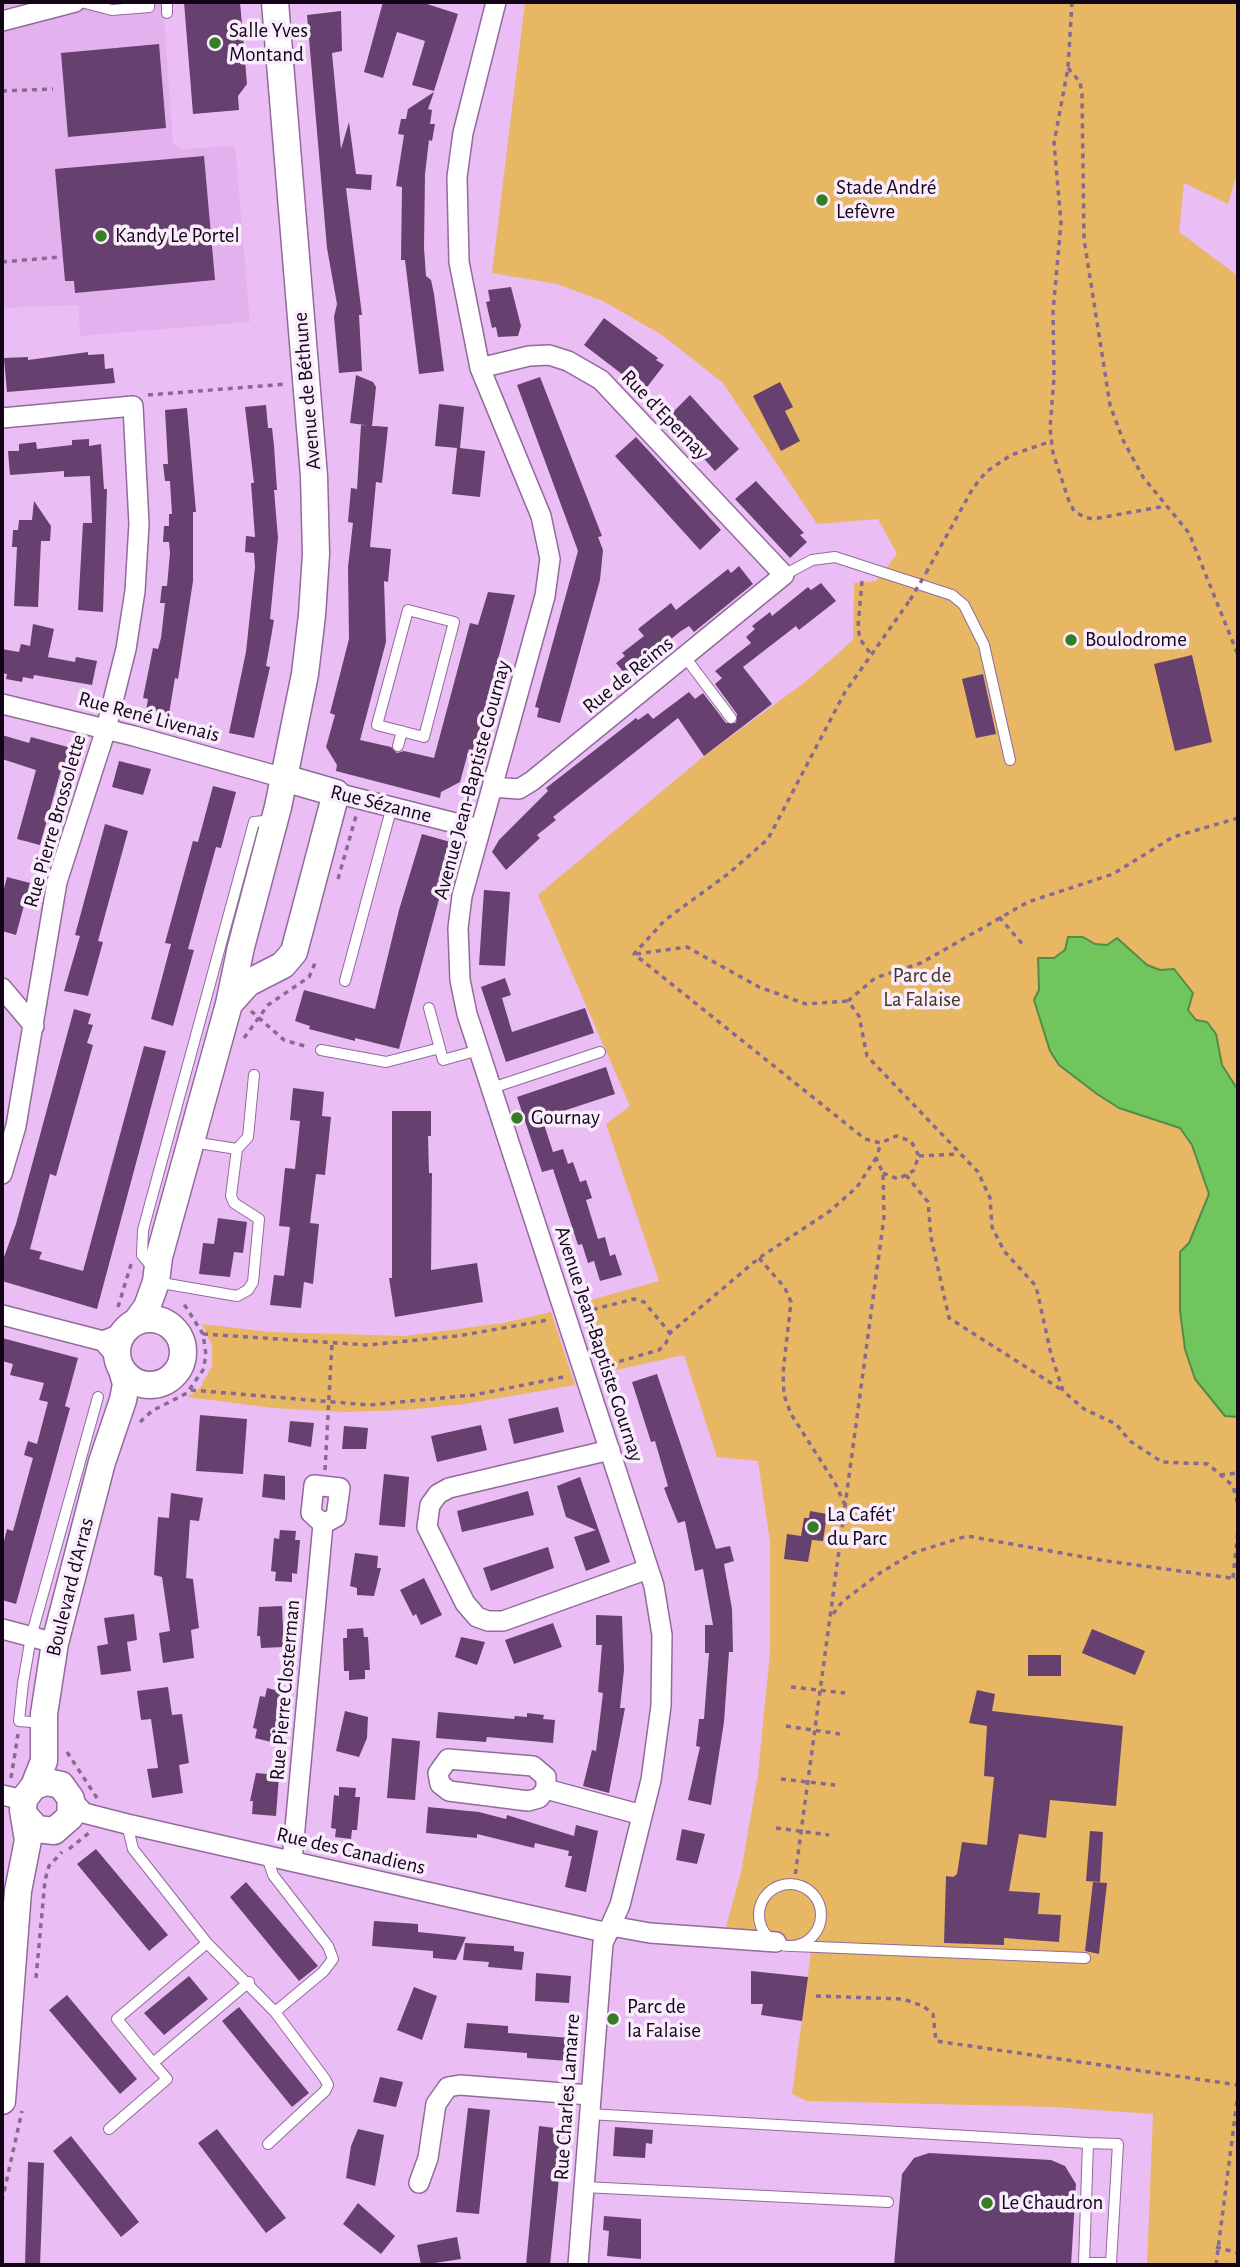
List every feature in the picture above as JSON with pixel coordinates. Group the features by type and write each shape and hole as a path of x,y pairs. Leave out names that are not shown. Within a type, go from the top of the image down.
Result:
{"street":[{"path":"2,21 75,2"},
{"name":"Avenue de Béthune","path":"241,947 284,778 305,674 314,582 316,509 275,2"},
{"name":"Avenue Jean-Baptiste Gournay","path":"496,2 469,103 457,177 459,261 480,368 541,516 550,559 545,596 462,896 458,928 462,991 479,1050 660,1610 663,1677 655,1749 620,1905 609,1929"},
{"name":"Rue d'Epernay","path":"480,368 529,356 548,355 568,361 601,380 784,575"},
{"path":"2,418 133,406"},
{"name":"Rue Pierre Brossolette","path":"2,1174 16,1126 57,882 106,729 126,649 138,558 138,493 133,406"},
{"name":"Rue de Reims","path":"492,787 513,790 525,786 784,575"},
{"name":"Rue René Livenais","path":"2,704 106,729 284,778"},
{"name":"Rue Sézanne","path":"284,778 349,795 386,799 480,830"},
{"path":"229,1004 247,983 286,962 294,952 349,795"},
{"path":"241,947 250,963 274,969"},
{"name":"Boulevard d'Arras","path":"123,1431 125,1389 120,1339 147,1307 164,1280 190,1142 229,1004 241,947"},
{"path":"2,988 34,1026"},
{"path":"120,1339 138,1383 151,1385 164,1382 177,1371 182,1359 181,1342 161,1303 164,1280"},
{"path":"2,1315 120,1339 154,1319 174,1330"},
{"name":"Boulevard d'Arras","path":"12,2105 20,1876 28,1840 19,1798 42,1770 43,1640 136,1401 164,1382"},
{"path":"610,1450 449,1488 438,1494 430,1505 428,1527 466,1603 477,1617 488,1622 503,1621 648,1569"},
{"name":"Rue Pierre Closterman","path":"292,1861 323,1524 337,1517 340,1488 324,1486"},
{"path":"2,1629 43,1640"},
{"path":"43,1733 75,1812"},
{"path":"453,1759 533,1766 546,1777 546,1789 539,1798 527,1801 454,1793 444,1788 438,1773 443,1763 453,1759"},
{"path":"50,1782 75,1812 40,1830 19,1798 50,1782"},
{"path":"546,1789 642,1815"},
{"path":"20,1876 37,1847 75,1812"},
{"name":"Rue des Canadiens","path":"75,1812 609,1929 784,1944"},
{"name":"Rue Charles Lamarre","path":"578,2265 603,1943 609,1929"},
{"path":"419,2183 428,2158 436,2104 448,2087 460,2085 589,2104"}],"lane":[{"path":"81,2 149,7 149,2"},
{"path":"784,575 823,557 864,565 952,595 971,613 984,645 1010,760"},
{"path":"408,610 454,622 424,737 402,732 377,725 408,610"},
{"path":"685,657 731,718"},
{"path":"398,746 402,732"},
{"path":"345,981 386,799"},
{"path":"254,1075 248,1136 237,1149 232,1200 259,1219 253,1282 248,1290 237,1296 164,1280 146,1262 141,1248 143,1230 254,822 274,820"},
{"path":"429,1008 443,1060 479,1050"},
{"path":"321,1050 386,1062 440,1048"},
{"path":"492,1088 600,1052"},
{"path":"190,1142 237,1149"},
{"path":"43,1640 98,1398"},
{"path":"127,1825 133,1849 208,1943 249,1982 275,2012 328,2085 298,2119 268,2144"},
{"path":"267,1855 273,1875 328,1946 333,1959 323,1972 275,2012"},
{"path":"784,1944 806,1942 815,1933 821,1914 816,1896 794,1884 770,1891 760,1906 763,1930 784,1944 1084,1958"},
{"path":"109,2129 167,2080 117,2019 208,1943"},
{"path":"153,2063 249,1982"},
{"path":"589,2104 1118,2144 1111,2263 1084,2263 1088,2143"},
{"path":"584,2188 888,2202"}],"path":[{"path":"1072,2 1068,68 1054,143 1061,223 1053,311 1052,441 1069,501 1074,511 1084,517 1093,519 1166,506"},
{"path":"1068,68 1080,82 1082,94 1084,239 1111,405 1133,460 1189,533 1238,654"},
{"path":"2,91 53,89"},
{"path":"2,262 60,257"},
{"path":"133,406 132,396 306,383"},
{"path":"634,954 665,920 728,874 768,839 825,728 870,654 910,600 973,488 986,472 1032,445 1052,441"},
{"path":"864,565 858,626 860,639 870,654"},
{"path":"336,887 349,795"},
{"path":"634,954 687,947 759,987 806,1004 848,1001 875,978 921,963 1028,902 1113,874 1173,836 1238,818"},
{"path":"999,917 1025,947"},
{"path":"242,1042 258,1016 309,977 318,951"},
{"path":"634,954 865,1139 881,1143 896,1136 911,1141 919,1156 913,1171 898,1179 883,1173"},
{"path":"848,1001 859,1016 867,1056 978,1172 990,1198 992,1227 1004,1251 1036,1286 1051,1354 1063,1391"},
{"path":"229,1004 258,1016 284,1040 321,1050"},
{"path":"190,1390 369,1405 474,1395 583,1372 659,1350 670,1333 759,1258 857,1187 876,1158 881,1143"},
{"path":"919,1156 961,1155"},
{"path":"794,1884 884,1217 883,1173 876,1158"},
{"path":"906,1175 928,1202 931,1237 950,1318 1063,1391 1084,1409 1116,1424 1130,1441 1162,1462 1208,1464 1233,1486 1238,1504"},
{"path":"120,1339 128,1266 141,1248"},
{"path":"759,1258 785,1289 790,1302 783,1373 784,1395 791,1414 835,1483 845,1507"},
{"path":"123,1431 190,1390 205,1365 203,1334 181,1299 164,1280"},
{"path":"203,1334 332,1343 411,1342 565,1317 634,1299 644,1302 670,1333"},
{"path":"324,1486 332,1343"},
{"path":"1220,1475 1238,1473"},
{"path":"831,1615 842,1602 880,1573 913,1553 967,1536 1100,1560 1236,1579 1238,1530"},
{"path":"790,1687 845,1693"},
{"path":"786,1726 840,1734"},
{"path":"19,1798 18,1747 43,1733 70,1759 97,1795 75,1812 84,1840 58,1855 47,1873 34,1990"},
{"path":"781,1779 835,1785"},
{"path":"776,1828 829,1835"},
{"path":"816,1996 902,1999 923,2006 933,2014 936,2041 1238,2085"},
{"path":"1216,2263 1238,2093"},
{"path":"2,2202 12,2105"},
{"path":"1216,2248 1238,2253"}],"shaded area":[{"path":"2,2 163,2 173,144 184,149 235,146 250,322 80,336 78,305 2,308"},
{"path":"1068,937 1083,937 1095,944 1107,945 1117,938 1147,965 1160,970 1174,969 1193,993 1188,1010 1196,1020 1207,1022 1216,1034 1222,1065 1238,1090 1238,1417 1225,1416 1195,1379 1185,1349 1180,1311 1180,1252 1189,1243 1209,1194 1192,1145 1180,1128 1119,1108 1097,1094 1059,1065 1050,1051 1034,1000 1039,990 1038,958 1054,958 1065,950"}],"green space":[{"name":"Parc de La Falaise","path":"525,2 1238,2 1238,170 1228,204 1184,183 1179,232 1238,276 1238,2265 1147,2265 1153,2114 1054,2107 807,2101 792,2094 811,1951 725,1931 741,1872 758,1774 770,1652 770,1542 758,1461 717,1457 684,1355 602,1373 579,1303 659,1281 606,1124 630,1106 538,895 704,756 804,683 853,640 854,583 876,581 897,554 878,519 817,524 723,383 662,335 603,301 557,284 492,273"},
{"path":"551,1312 575,1385 465,1404 344,1412 273,1408 187,1397 200,1388 212,1366 212,1345 202,1324 270,1332 405,1336 503,1323"}],"building":[{"name":"Salle Yves Montand","path":"184,2 240,2 247,84 238,96 239,110 193,114"},
{"path":"383,2 421,2 458,14 434,91 412,85 425,41 397,32 383,78 364,72"},
{"path":"341,11 342,51 332,53 341,149 349,122 356,174 372,175 371,190 346,188 362,315 359,315 362,371 339,373 334,317 337,304 327,248 307,15"},
{"path":"159,44 166,128 68,137 61,53"},
{"path":"434,92 428,109 432,110 430,124 435,124 432,141 429,140 425,174 424,248 426,276 431,280 434,294 444,371 419,374 405,260 401,260 402,187 396,186 404,135 398,134 401,119 406,119 408,109"},
{"path":"204,156 215,280 75,293 74,281 65,281 55,169"},
{"path":"511,287 521,326 518,336 498,337 496,327 492,328 486,302 490,301 488,290"},
{"path":"604,318 664,365 644,391 584,345"},
{"path":"88,352 88,355 104,354 105,369 113,368 115,383 7,392 4,358 28,357 28,360"},
{"path":"356,375 373,382 376,387 372,426 350,423"},
{"path":"540,377 602,536 598,537 603,550 600,580 560,723 537,717 539,708 535,707 578,551 517,385"},
{"path":"780,382 793,407 785,411 800,441 781,451 753,396"},
{"path":"690,395 739,449 715,471 667,418"},
{"path":"439,404 464,407 460,448 485,451 480,497 452,494 457,448 435,446"},
{"path":"266,405 268,428 272,428 274,446 278,538 270,619 274,620 266,666 270,667 254,738 229,733 246,652 255,567 254,553 245,552 246,536 255,537 251,483 254,483 245,407"},
{"path":"187,408 196,512 193,512 193,581 178,679 175,678 169,714 146,710 148,699 143,698 153,648 158,649 161,638 165,603 160,603 162,586 167,586 170,553 169,542 163,542 164,526 169,526 169,514 172,514 170,481 165,481 163,464 168,464 165,410"},
{"path":"361,425 388,427 382,483 376,482 370,547 391,549 388,582 384,581 386,642 360,740 391,747 397,753 404,751 434,758 470,623 478,625 488,592 515,595 474,750 469,749 460,782 441,792 440,798 336,771 337,765 326,747 335,715 330,713 349,639 348,567 353,523 348,522 351,488 357,489"},
{"path":"636,437 721,530 700,550 615,456"},
{"path":"89,439 89,446 101,444 104,489 107,489 103,612 78,610 83,523 92,523 90,476 64,477 64,471 10,475 8,451 19,451 19,444 36,442 37,449 72,445 72,440"},
{"path":"756,481 804,533 800,535 807,542 790,558 735,499"},
{"path":"34,501 51,526 50,541 41,541 38,607 14,606 17,547 12,547 13,530 18,530 19,520 32,520"},
{"path":"739,566 753,584 694,632 689,626 681,631 656,651 661,658 631,681 616,663 625,656 622,653 644,636 638,629 671,603 676,610 728,569 731,573"},
{"path":"821,583 836,601 799,630 796,626 743,667 772,704 704,756 678,718 553,817 556,820 537,835 540,838 506,870 492,852 499,840 548,791 546,788 636,718 638,720 648,713 653,719 689,692 695,699 703,693 726,723 736,723 737,714 715,684 722,678 715,671 751,643 746,637 755,629 752,626 770,612 772,616 808,587 811,590"},
{"path":"33,624 54,629 48,657 75,662 76,657 97,661 92,685 34,675 33,679 23,677 22,682 6,679 7,674 2,673 2,649 19,652 21,644 30,646"},
{"path":"1192,655 1212,742 1175,751 1154,664"},
{"path":"983,674 996,734 976,738 962,679"},
{"path":"2,735 29,743 31,737 75,749 69,772 61,770 40,845 17,839 36,770 2,759"},
{"path":"119,761 151,769 143,795 112,787"},
{"path":"213,786 236,792 221,848 216,847 188,949 194,950 173,1026 151,1019 171,944 165,943 193,841 198,842"},
{"path":"105,824 128,831 98,941 103,942 88,996 64,991 80,936 75,935"},
{"path":"422,834 454,843 399,1049 309,1029 310,1026 295,1021 304,990 375,1009 399,910"},
{"path":"7,877 30,883 16,935 2,931 2,896"},
{"path":"484,890 510,892 505,966 479,965"},
{"path":"505,978 511,995 502,998 512,1032 585,1008 594,1033 506,1062 481,987"},
{"path":"74,1009 91,1014 88,1024 93,1025 87,1043 93,1045 56,1176 50,1174 30,1249 42,1252 39,1259 83,1271 144,1046 166,1051 97,1309 2,1281 2,1257 16,1224"},
{"path":"606,1067 615,1094 542,1118 553,1152 563,1149 568,1164 573,1162 580,1182 586,1180 592,1198 586,1200 598,1239 605,1237 610,1256 615,1254 622,1275 600,1281 594,1261 588,1263 582,1244 578,1245 553,1169 542,1172 517,1097"},
{"path":"293,1088 324,1092 322,1116 331,1117 325,1175 316,1174 310,1223 319,1224 313,1284 304,1282 301,1308 270,1305 274,1275 284,1276 290,1227 279,1226 285,1168 295,1169 300,1121 290,1120"},
{"path":"392,1111 431,1111 431,1136 428,1136 429,1173 432,1173 431,1270 477,1263 483,1302 395,1317 389,1278 392,1278"},
{"path":"218,1218 247,1222 243,1253 234,1252 230,1277 199,1274 203,1243 214,1244"},
{"path":"2,1338 78,1358 65,1406 70,1408 16,1604 2,1600 2,1549 7,1529 13,1531 33,1458 24,1455 28,1441 37,1444 48,1402 39,1400 44,1383 10,1375 13,1364 2,1361"},
{"path":"657,1374 716,1549 730,1546 734,1561 724,1564 732,1609 733,1652 729,1652 724,1722 711,1805 688,1800 700,1747 696,1746 699,1719 704,1719 709,1653 705,1653 705,1625 713,1625 703,1569 695,1571 685,1521 678,1523 664,1488 668,1486 655,1441 651,1442 632,1382"},
{"path":"558,1407 564,1432 514,1444 508,1419"},
{"path":"200,1415 247,1419 243,1474 196,1471"},
{"path":"290,1421 314,1423 311,1447 288,1442"},
{"path":"481,1425 487,1450 437,1462 431,1436"},
{"path":"344,1426 368,1428 366,1449 342,1449"},
{"path":"264,1474 285,1476 285,1500 262,1497"},
{"path":"384,1474 409,1477 405,1527 379,1525"},
{"path":"580,1477 610,1562 586,1571 574,1537 596,1530 566,1517 557,1486"},
{"path":"528,1491 534,1515 462,1532 457,1511"},
{"path":"171,1493 203,1498 199,1521 190,1520 186,1578 193,1579 199,1628 191,1630 194,1658 163,1663 159,1633 170,1631 162,1577 154,1575 158,1517 169,1518"},
{"path":"810,1511 827,1514 823,1541 812,1540 808,1562 784,1559 787,1534 801,1536 804,1518 809,1518"},
{"path":"280,1530 296,1531 295,1540 300,1540 297,1574 292,1573 292,1582 275,1581 276,1572 271,1571 274,1538 279,1539"},
{"path":"548,1547 554,1568 491,1591 483,1568"},
{"path":"355,1553 378,1556 377,1568 381,1568 374,1596 357,1595 357,1588 350,1586"},
{"path":"424,1578 442,1615 421,1625 416,1614 413,1616 400,1590"},
{"path":"282,1606 284,1647 261,1648 260,1636 257,1636 259,1607"},
{"path":"134,1614 137,1640 127,1642 131,1671 101,1675 97,1646 108,1644 104,1618"},
{"path":"596,1615 622,1616 624,1670 620,1708 625,1708 609,1793 583,1786 592,1750 596,1751 603,1693 598,1692 602,1645 596,1645"},
{"path":"553,1623 562,1647 514,1664 505,1640"},
{"path":"363,1628 364,1637 368,1637 370,1670 365,1670 365,1679 349,1680 349,1671 344,1671 343,1638 347,1638 347,1629"},
{"path":"1092,1629 1145,1651 1135,1675 1082,1653"},
{"path":"461,1637 485,1642 477,1665 455,1657"},
{"path":"1028,1655 1061,1655 1061,1676 1028,1676"},
{"path":"168,1687 172,1715 182,1714 189,1763 179,1765 183,1793 152,1798 147,1769 158,1768 151,1719 141,1720 137,1691"},
{"path":"267,1688 283,1692 281,1701 285,1702 278,1734 273,1733 271,1742 255,1738 257,1729 253,1728 260,1696 265,1697"},
{"path":"977,1690 995,1694 992,1711 1123,1726 1116,1806 1050,1800 1046,1838 1019,1834 1009,1891 1040,1893 1038,1914 1061,1915 1059,1942 1004,1938 1004,1945 944,1943 946,1876 953,1877 957,1874 962,1842 987,1845 994,1777 984,1776 987,1726 969,1723"},
{"path":"345,1711 368,1717 367,1738 359,1757 336,1751"},
{"path":"438,1712 514,1719 515,1716 527,1717 527,1713 544,1715 543,1719 555,1720 553,1743 487,1737 486,1742 436,1738"},
{"path":"392,1738 420,1741 415,1800 387,1798"},
{"path":"256,1773 279,1775 276,1816 252,1814 253,1801 250,1801"},
{"path":"339,1787 356,1788 355,1797 360,1797 357,1830 352,1830 351,1839 335,1837 336,1829 331,1828 334,1795 339,1796"},
{"path":"428,1807 479,1812 506,1819 507,1815 574,1836 576,1825 598,1831 586,1892 565,1887 572,1856 568,1856 569,1851 535,1843 534,1848 477,1834 477,1838 426,1833"},
{"path":"682,1829 705,1834 697,1864 676,1860"},
{"path":"1090,1831 1103,1832 1100,1882 1086,1881"},
{"path":"96,1849 168,1935 149,1951 77,1864"},
{"path":"246,1882 318,1966 299,1981 230,1897"},
{"path":"1093,1882 1107,1883 1099,1954 1085,1951"},
{"path":"374,1921 418,1924 418,1932 466,1937 456,1960 433,1958 433,1951 372,1946"},
{"path":"465,1943 514,1946 514,1951 524,1952 522,1970 488,1967 489,1962 463,1960"},
{"path":"751,1971 808,1977 802,2021 761,2015 763,2004 751,2004"},
{"path":"536,1973 571,1976 569,2003 535,2001"},
{"path":"189,1976 208,1999 164,2035 144,2013"},
{"path":"414,1987 437,1996 422,2040 397,2030"},
{"path":"67,1995 137,2079 120,2094 49,2010"},
{"path":"239,2007 309,2093 292,2107 222,2021"},
{"path":"467,2023 508,2026 508,2033 570,2038 568,2061 527,2058 527,2053 464,2048"},
{"path":"380,2077 403,2082 396,2107 373,2102"},
{"path":"468,2108 490,2110 479,2214 456,2212"},
{"path":"539,2126 563,2129 558,2188 550,2265 526,2265"},
{"path":"615,2127 653,2130 652,2144 646,2143 645,2158 613,2156"},
{"path":"217,2129 286,2218 266,2233 198,2143"},
{"path":"358,2129 384,2135 375,2186 346,2178 351,2146"},
{"path":"71,2136 139,2222 121,2237 53,2151"},
{"name":"Le Chaudron","path":"929,2153 1051,2160 1065,2166 1076,2184 1071,2265 894,2265 902,2174 914,2158"},
{"path":"28,2162 44,2163 40,2265 25,2265"},
{"path":"358,2203 395,2236 381,2254 343,2224"},
{"path":"604,2216 641,2219 641,2259 607,2256 609,2231 603,2230"},
{"path":"457,2237 461,2259 421,2265 417,2245"}],"place":[{"name":"Salle Yves Montand","path":"215,43"},
{"name":"Stade André Lefèvre","path":"822,200"},
{"name":"Kandy Le Portel","path":"101,236"},
{"name":"Boulodrome","path":"1071,640"},
{"name":"Gournay","path":"517,1118"},
{"name":"La Cafét' du Parc","path":"813,1527"},
{"name":"Parc de la Falaise","path":"613,2019"},
{"name":"Le Chaudron","path":"987,2203"}]}
